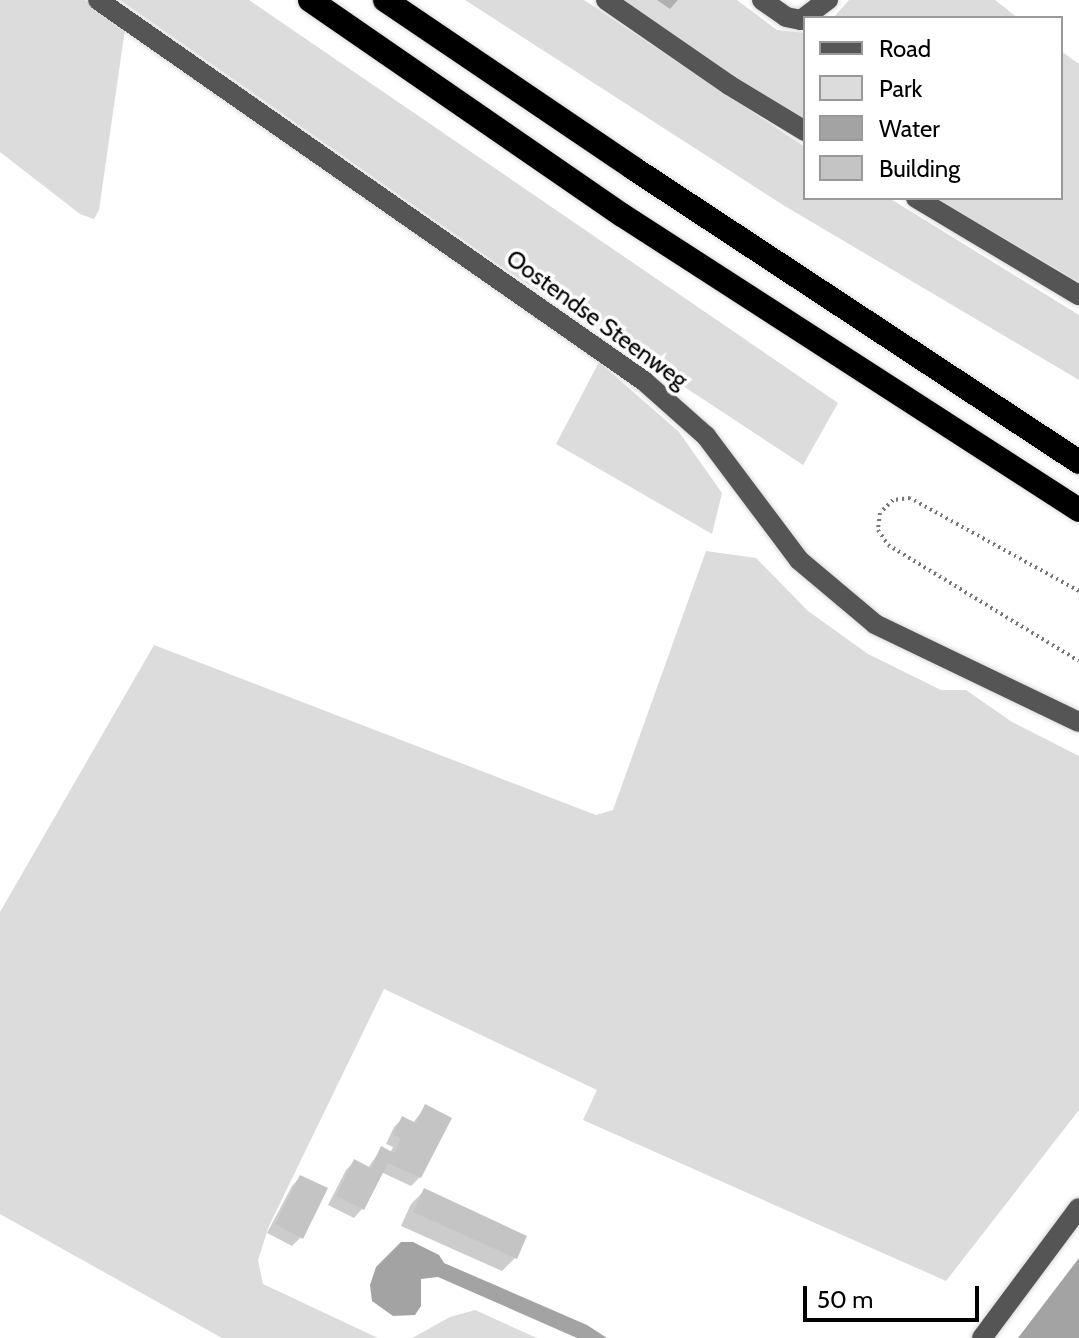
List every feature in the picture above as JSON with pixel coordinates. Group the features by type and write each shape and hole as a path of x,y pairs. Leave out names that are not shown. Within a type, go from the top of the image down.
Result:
{"highway":[{"path":"310,0 622,215 1079,510"},
{"path":"385,0 684,202 1079,462"}],"street":[{"name":"Oostendse Steenweg","path":"98,0 656,390 706,436 799,560 875,624 1079,722"},
{"path":"606,0 729,85 803,130"},
{"path":"762,0 786,17 803,19"},
{"path":"809,16 820,10 828,0"},
{"path":"919,200 1079,295"},
{"path":"982,1338 1079,1208"}],"path":[{"path":"1079,591 910,498 893,500 880,513 878,530 888,545 1079,661"}],"green space":[{"path":"0,0 85,0 125,29 99,210 94,219 80,214 0,152"},
{"path":"120,0 249,0 838,403 803,465 499,265"},
{"path":"465,0 584,0 803,146 803,200 892,200 1079,315 1079,380 783,205"},
{"path":"619,0 737,0 777,30 803,33 803,120 734,79"},
{"path":"849,0 995,0 1015,16 835,16"},
{"path":"1063,52 1079,64 1079,282 939,200 1063,200"},
{"path":"599,362 679,432 722,493 712,534 556,444"},
{"path":"706,551 756,558 808,611 868,654 941,690 966,690 1012,722 1079,756 1079,1110 946,1281 583,1120 597,1090 384,989 269,1226 258,1260 263,1284 378,1338 222,1338 0,1214 0,912 154,645 596,815 613,810"},
{"path":"475,1310 537,1338 412,1338 450,1317"}],"water":[{"path":"401,1242 413,1242 439,1255 444,1263 587,1325 607,1338 577,1338 438,1277 421,1279 421,1306 415,1315 393,1316 372,1301 370,1285 376,1267"},
{"path":"1079,1258 1079,1338 1018,1338"}],"building":[{"path":"425,1104 452,1118 421,1178 388,1163 364,1210 336,1196 354,1159 371,1168 381,1146 394,1153 401,1138 393,1135 402,1116 416,1123"},
{"path":"300,1175 328,1188 303,1239 275,1224"},
{"path":"424,1188 527,1236 517,1259 413,1212"}]}
